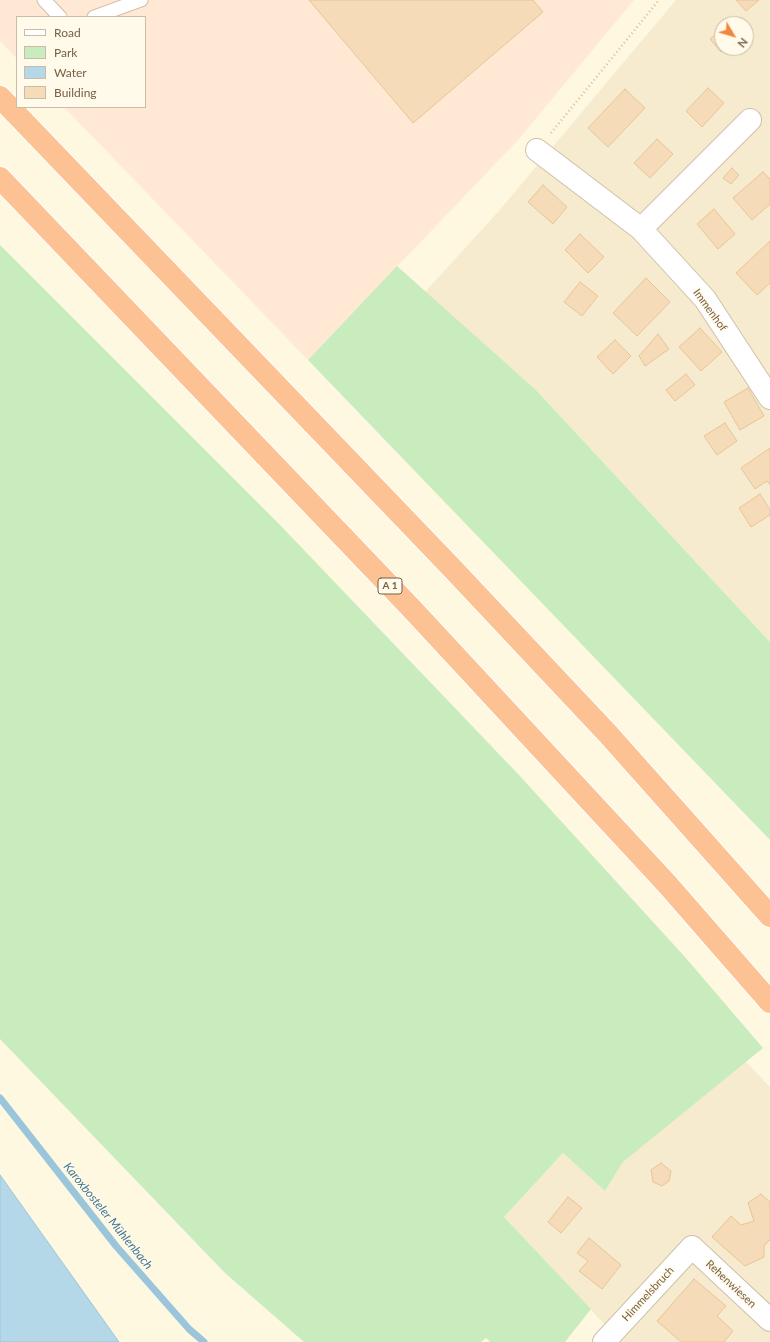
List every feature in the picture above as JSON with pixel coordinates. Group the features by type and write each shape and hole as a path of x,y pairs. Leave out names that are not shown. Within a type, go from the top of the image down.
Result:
{"highway":[{"path":"0,97 450,566 603,728 770,916"},
{"name":"A 1","path":"0,178 417,615 667,884 770,1002"}],"street":[{"path":"642,229 750,120"},
{"name":"Immenhof","path":"537,150 642,229 705,299 770,398"},
{"name":"Rehenwiesen","path":"692,1247 770,1320"},
{"name":"Himmelsbruch","path":"604,1342 692,1247"}],"lane":[{"path":"44,0 59,16"},
{"path":"97,16 141,0"}],"path":[{"path":"537,150 659,0"}],"shaded area":[{"path":"0,0 634,0 519,139 308,360 65,108 146,108 146,16 16,16 16,58 0,41"},
{"path":"676,0 770,0 770,642 536,390 425,292 498,212"},
{"path":"745,1061 770,1087 770,1342 621,1342 504,1217 563,1153 605,1191 623,1162"}],"green space":[{"path":"0,245 281,526 519,775 685,957 763,1048 623,1162 605,1191 563,1153 504,1217 591,1309 565,1342 490,1342 486,1338 481,1342 304,1342 225,1273 0,1039"},
{"path":"397,266 536,390 770,642 770,840 308,360"}],"water":[{"path":"0,1175 119,1342 0,1342"}],"building":[{"path":"309,0 533,0 543,12 413,123"},
{"path":"736,0 759,0 746,11"},
{"path":"714,36 714,44 710,39"},
{"path":"708,88 724,103 702,127 686,111"},
{"path":"625,89 645,108 608,147 588,128"},
{"path":"657,139 673,154 650,178 634,163"},
{"path":"732,168 739,175 731,184 723,178"},
{"path":"763,172 770,179 770,204 752,220 733,198"},
{"path":"543,185 567,207 553,224 528,202"},
{"path":"714,209 735,234 718,249 697,224"},
{"path":"580,234 604,257 588,273 565,250"},
{"path":"770,241 770,283 757,295 736,273"},
{"path":"646,278 670,302 637,336 613,313"},
{"path":"580,282 598,296 582,316 564,302"},
{"path":"700,328 722,352 701,371 679,347"},
{"path":"658,334 669,349 645,366 639,356"},
{"path":"615,340 631,356 613,374 597,357"},
{"path":"686,374 695,385 675,401 666,390"},
{"path":"748,388 764,416 740,430 724,402"},
{"path":"725,423 737,441 717,455 704,436"},
{"path":"770,448 770,485 767,481 755,489 741,468"},
{"path":"760,494 770,510 770,515 751,527 739,508"},
{"path":"661,1163 671,1171 669,1181 662,1186 653,1182 651,1170"},
{"path":"761,1194 770,1202 770,1241 769,1240 764,1246 764,1257 745,1266 712,1237 731,1216 741,1225 754,1221 748,1203"},
{"path":"568,1197 582,1208 561,1233 548,1222"},
{"path":"589,1238 621,1265 602,1289 579,1271 588,1261 577,1253"},
{"path":"694,1279 726,1306 717,1316 733,1331 724,1342 681,1342 657,1321"}],"waterway":[{"name":"Karoxbosteler Mühlenbach","path":"0,1098 116,1246 189,1329 204,1342"}]}
